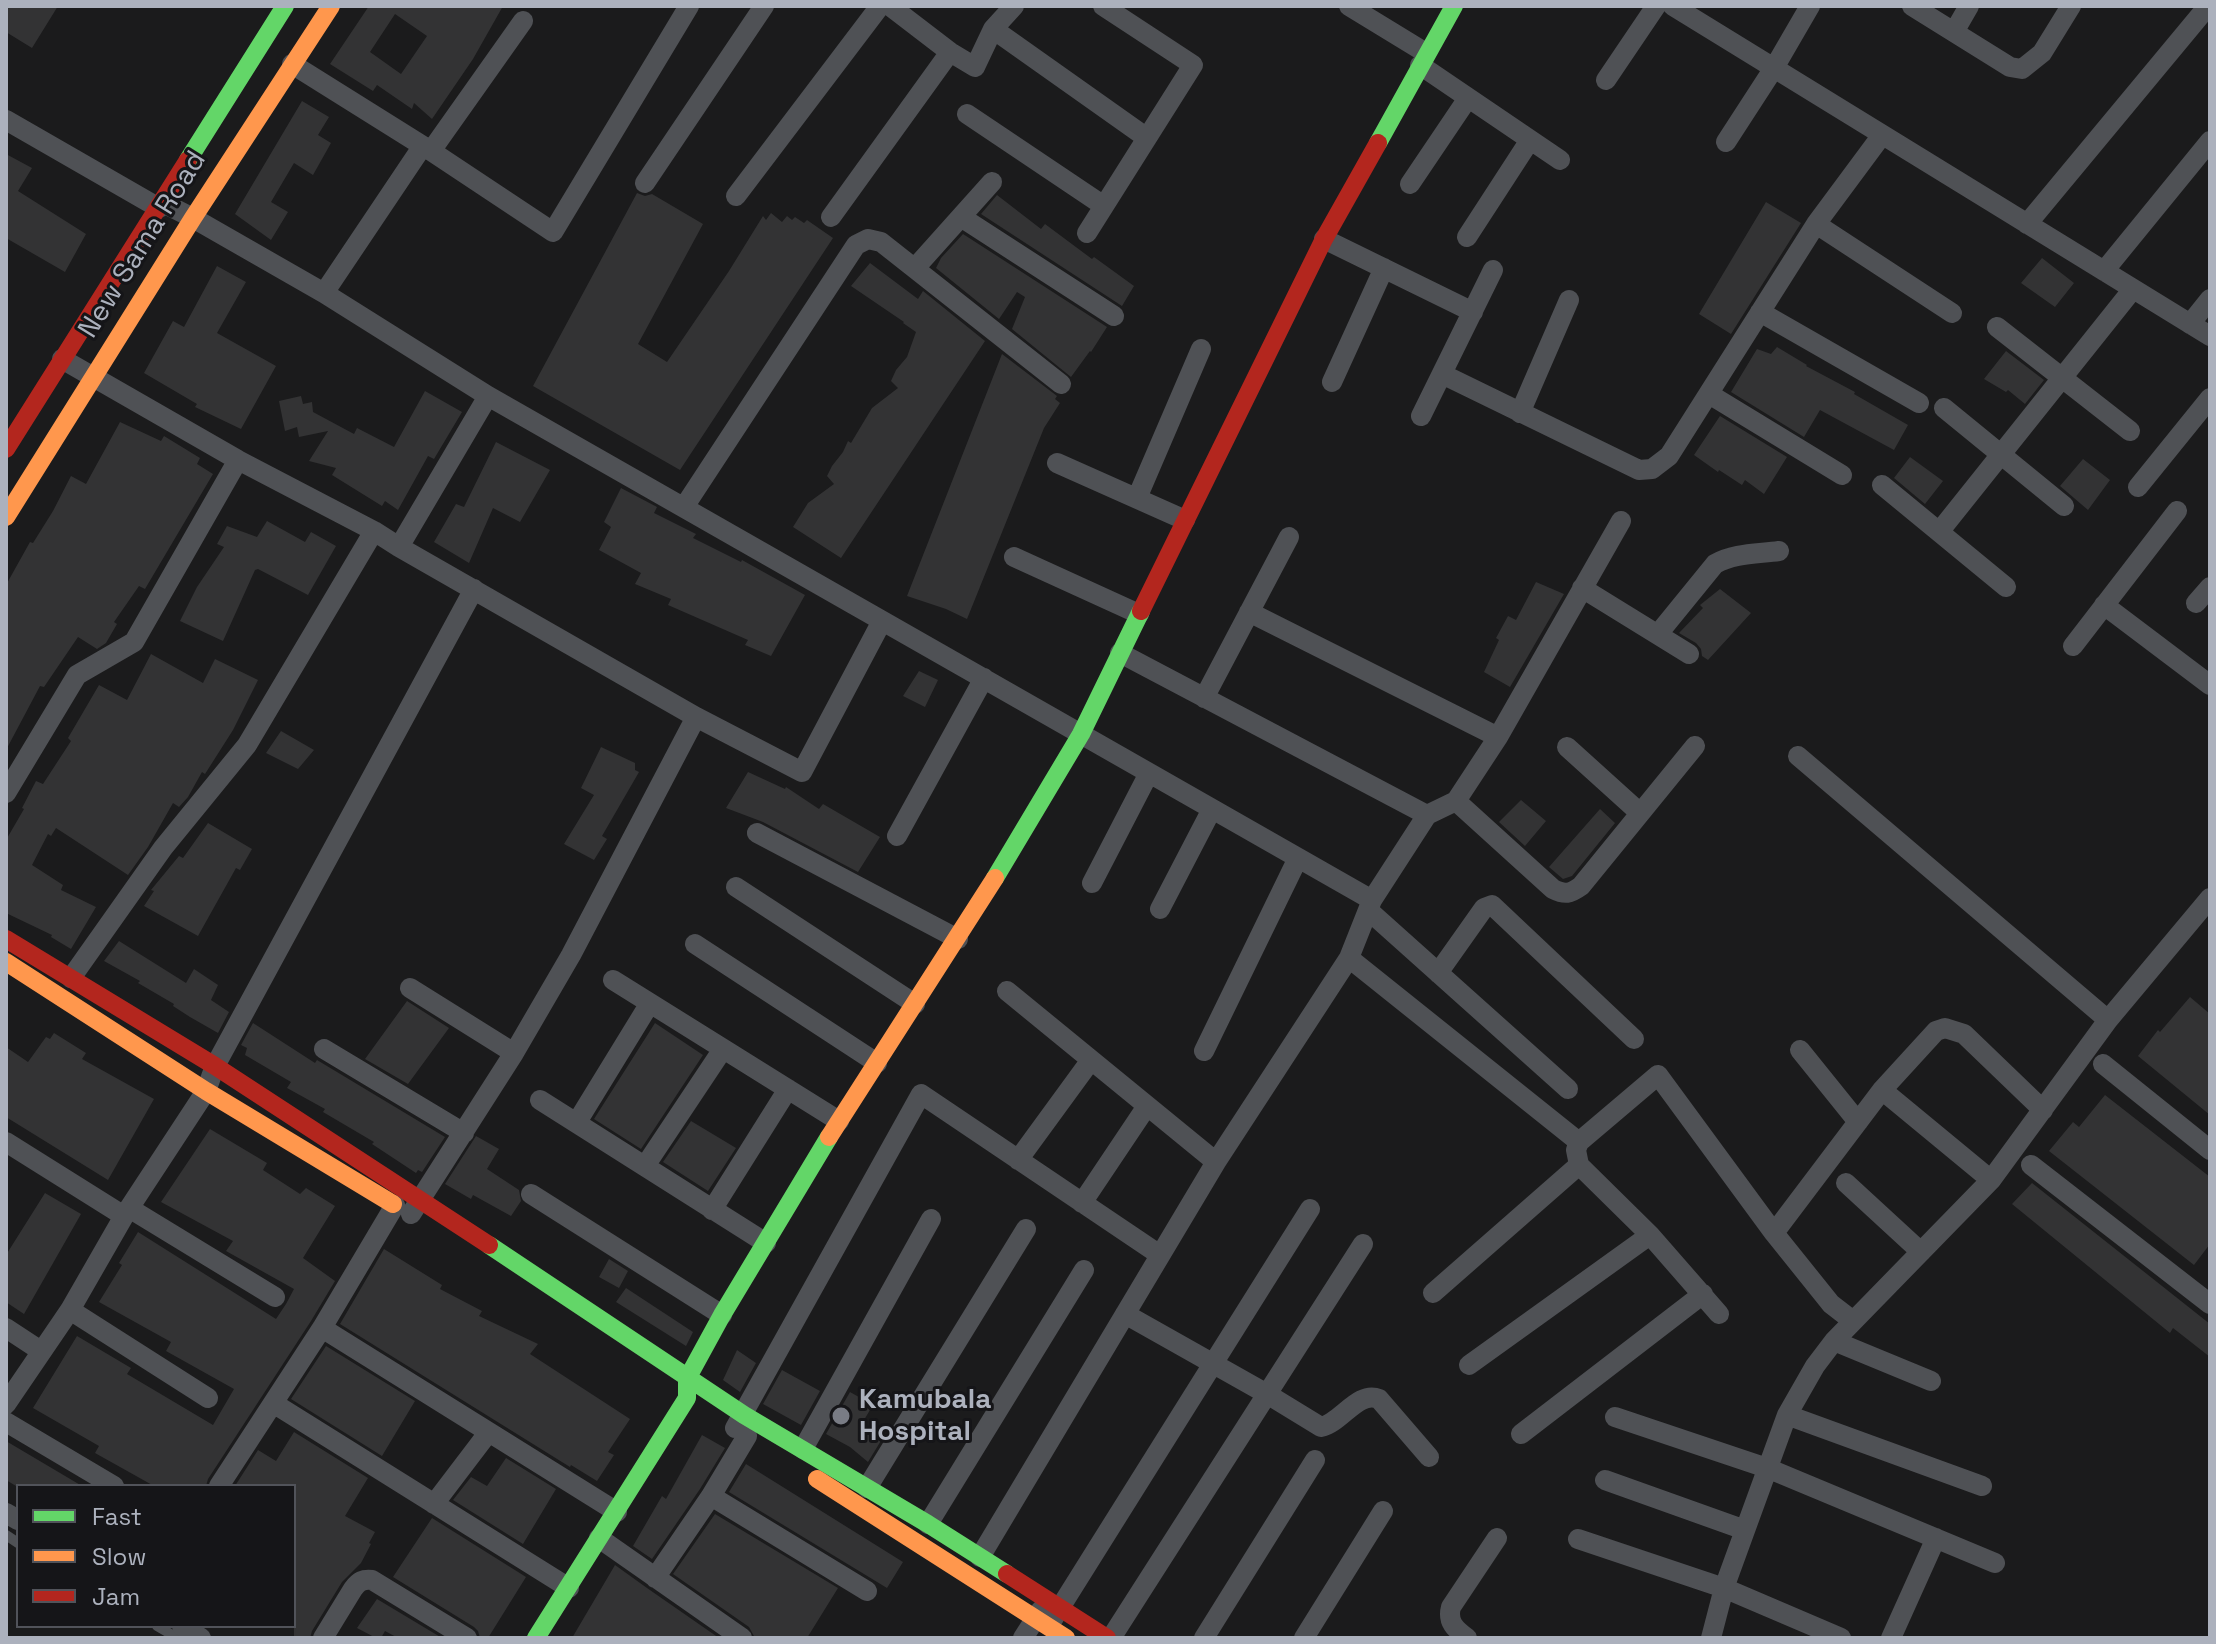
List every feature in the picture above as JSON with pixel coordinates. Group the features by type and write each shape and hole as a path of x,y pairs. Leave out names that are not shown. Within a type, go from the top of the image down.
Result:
{"street":[{"name":"New Sama Road","path":"6,449 285,6"},
{"name":"New Sama Road","path":"6,517 193,218 331,6"},
{"path":"292,64 553,232 689,6"},
{"path":"645,183 764,6"},
{"path":"736,196 880,6"},
{"path":"890,6 975,67 993,29 1014,6"},
{"path":"1087,233 1193,65 1103,6"},
{"path":"1349,6 1423,59 1468,98 1560,160"},
{"path":"536,1638 687,1398 687,1379 722,1315 839,1121 989,889 1081,734 1324,239 1454,6"},
{"path":"1606,80 1656,6"},
{"path":"1673,6 2210,336"},
{"path":"1726,142 1810,6"},
{"path":"1912,6 2010,67 2022,69 2042,53 2071,6"},
{"path":"1954,32 1969,6"},
{"path":"2027,224 2208,6"},
{"path":"324,293 523,21"},
{"path":"993,29 1147,138"},
{"path":"831,217 950,52"},
{"path":"1410,184 1468,98"},
{"path":"967,114 1104,206"},
{"path":"6,120 161,205 193,218 324,293 488,396 1298,858 1370,905 1438,973 1568,1089"},
{"path":"1442,374 1639,470 1652,469 1669,456 1816,224 1882,135"},
{"path":"1467,237 1530,140"},
{"path":"2104,271 2210,141"},
{"path":"915,268 992,182"},
{"path":"961,217 1114,316"},
{"path":"1816,224 1952,313"},
{"path":"684,507 856,245 868,239 881,242 1061,384"},
{"path":"1324,239 1473,312"},
{"path":"1332,382 1384,268"},
{"path":"1421,416 1493,270"},
{"path":"1939,532 2133,289"},
{"path":"2190,324 2210,299"},
{"path":"1520,413 1569,300"},
{"path":"1760,312 1919,403"},
{"path":"1997,327 2130,431"},
{"path":"1137,498 1201,349"},
{"path":"62,359 238,460 374,531 696,717 802,772 882,621"},
{"path":"1709,394 1842,475"},
{"path":"399,547 488,396"},
{"path":"2138,487 2210,398"},
{"path":"1944,408 2064,506"},
{"path":"6,793 77,675 134,642 238,460"},
{"path":"1057,463 1185,520"},
{"path":"1882,485 2006,587"},
{"path":"2073,646 2177,511"},
{"path":"980,1557 1216,1162 1349,958 1370,905 1427,815 1456,801 1498,737 1621,521"},
{"path":"71,978 163,848 247,745 374,531"},
{"path":"1204,698 1289,537"},
{"path":"1658,634 1715,564 1737,556 1779,551"},
{"path":"1014,557 1139,614"},
{"path":"2196,603 2210,587"},
{"path":"1582,588 1689,654"},
{"path":"6,1404 70,1310 127,1212 206,1091 215,1066 474,589"},
{"path":"2104,605 2210,685"},
{"path":"1249,612 1498,737"},
{"path":"1120,653 1427,815"},
{"path":"897,836 984,678"},
{"path":"220,1484 322,1328 464,1133 514,1053 571,955 696,717"},
{"path":"1456,801 1553,889 1563,894 1572,892 1581,886 1695,746"},
{"path":"1567,747 1640,813"},
{"path":"1798,756 2108,1020"},
{"path":"1092,883 1149,773"},
{"path":"1160,909 1212,809"},
{"path":"757,833 958,939"},
{"path":"1204,1051 1298,858"},
{"path":"736,887 915,1004"},
{"path":"1711,1638 1724,1588 1787,1415 1815,1366 1834,1341 1991,1180 2108,1020 2210,898"},
{"path":"1438,973 1484,908 1492,905 1634,1039"},
{"path":"6,939 215,1066 409,1206 687,1398 742,1426 1050,1628"},
{"path":"695,944 877,1063"},
{"path":"1349,958 1579,1142"},
{"path":"6,962 206,1091 409,1206 687,1379 742,1426 803,1449 1109,1638 1363,1244"},
{"path":"613,980 839,1121"},
{"path":"410,988 514,1053"},
{"path":"1007,991 1216,1162"},
{"path":"577,1122 650,1003"},
{"path":"1774,1233 1882,1090 1936,1031 1945,1028 1964,1034 2043,1110"},
{"path":"324,1049 464,1133"},
{"path":"645,1166 723,1049"},
{"path":"1800,1050 1858,1122"},
{"path":"1018,1160 1091,1060"},
{"path":"2103,1064 2210,1150"},
{"path":"1719,1314 1650,1235 1579,1165 1576,1150 1579,1142 1658,1075 1774,1233 1831,1304 1853,1321"},
{"path":"712,1210 788,1089"},
{"path":"1882,1090 1991,1180"},
{"path":"655,1578 711,1496 742,1426 921,1094 1160,1255"},
{"path":"540,1100 766,1243"},
{"path":"1082,1203 1147,1106"},
{"path":"8,1146 275,1297"},
{"path":"1433,1293 1579,1165"},
{"path":"2031,1165 2207,1296"},
{"path":"1846,1183 1921,1252"},
{"path":"531,1194 722,1315"},
{"path":"1050,1628 1053,1604 1310,1209"},
{"path":"803,1449 931,1219"},
{"path":"867,1488 1026,1229"},
{"path":"1469,1365 1650,1235"},
{"path":"928,1524 1084,1270"},
{"path":"1521,1434 1703,1294"},
{"path":"70,1310 208,1398"},
{"path":"1125,1314 1321,1427 1330,1425 1365,1397 1379,1399 1429,1457"},
{"path":"6,1328 41,1351"},
{"path":"322,1328 617,1512"},
{"path":"1834,1341 1931,1381"},
{"path":"273,1403 569,1588"},
{"path":"1787,1415 1982,1486"},
{"path":"1615,1417 1767,1468 1995,1563"},
{"path":"6,1422 111,1484"},
{"path":"434,1504 488,1433"},
{"path":"1204,1638 1315,1460"},
{"path":"1605,1480 1745,1530"},
{"path":"711,1496 867,1591"},
{"path":"1304,1638 1383,1511"},
{"path":"599,1538 742,1638"},
{"path":"1467,1638 1451,1623 1451,1607 1497,1538"},
{"path":"1891,1638 1936,1538"},
{"path":"1578,1539 1724,1588 1841,1638"},
{"path":"323,1638 353,1589 364,1579 372,1580 467,1638"},
{"path":"1023,1638 1050,1628"}],"building":[{"path":"6,6 58,6 32,48 6,32"},
{"path":"369,6 503,6 473,59 432,119 414,103 412,109 377,85 373,91 330,64","holes":["395,14 427,36 401,74 370,52"]},
{"path":"302,101 329,117 318,135 331,143 313,175 294,163 271,202 288,212 271,240 235,214"},
{"path":"6,154 32,168 18,191 86,234 65,272 6,238"},
{"path":"637,193 645,196 652,194 703,224 638,344 667,362 763,216 766,220 771,213 782,222 787,216 804,223 807,220 833,238 680,470 533,386"},
{"path":"997,195 1041,229 1045,224 1134,286 1122,306 981,214"},
{"path":"1766,202 1801,223 1731,334 1699,314"},
{"path":"963,234 1107,327 1071,377 1012,329 1025,297 1017,292 999,319 936,268"},
{"path":"2042,258 2074,283 2055,307 2021,283"},
{"path":"870,263 918,299 923,291 985,341 841,558 793,527 808,503 834,484 827,476 832,466 848,441 851,443 872,408 898,388 891,381 907,357 916,332 851,286"},
{"path":"217,266 246,282 217,333 276,366 241,429 195,407 197,404 144,373 173,321 184,327"},
{"path":"1777,347 1908,425 1894,450 1820,410 1804,437 1731,392 1757,349 1771,354"},
{"path":"2006,351 2044,380 2025,404 2008,390 2006,392 1984,379"},
{"path":"1002,354 1057,396 1055,399 1060,403 1044,428 967,619 907,596"},
{"path":"425,391 462,412 434,459 428,456 398,510 385,501 382,506 332,475 336,468 309,461 328,431 299,437 297,427 285,431 279,401 301,396 303,404 312,402 313,412 354,434 357,428 394,447"},
{"path":"1720,416 1787,457 1764,494 1745,480 1742,485 1718,472 1694,455"},
{"path":"120,422 161,441 164,436 200,458 197,464 213,474 145,589 139,586 114,622 117,624 106,643 97,649 78,637 44,687 40,686 6,750 6,585 30,542 33,543 53,511 71,476 86,484"},
{"path":"496,442 550,470 520,522 493,508 469,563 434,542 456,504 464,507"},
{"path":"1910,457 1943,481 1925,504 1894,478"},
{"path":"2083,459 2110,480 2088,510 2060,486"},
{"path":"621,488 657,507 654,513 696,534 693,538 742,560 805,595 771,656 745,645 748,640 668,605 671,599 635,584 641,573 599,550 611,527 604,522"},
{"path":"267,521 305,542 311,532 336,546 308,595 258,569 223,641 180,621 197,587 224,547 217,544 227,526 257,537"},
{"path":"1536,582 1564,594 1510,687 1484,672 1508,616 1516,620"},
{"path":"1720,589 1751,613 1708,660 1702,656 1696,643 1679,633 1703,608 1700,605"},
{"path":"151,654 203,683 215,659 258,680 233,730 205,774 202,772 179,807 173,803 128,875 56,828 51,836 48,834 32,865 63,885 61,890 96,907 71,949 52,935 6,913 6,840 36,781 43,784 71,741 68,738 99,685 127,700"},
{"path":"919,671 938,680 925,707 903,696"},
{"path":"281,731 314,750 298,769 266,753"},
{"path":"601,747 635,763 635,770 639,772 602,836 607,839 594,860 564,844 594,795 581,788"},
{"path":"748,772 786,787 819,809 823,804 880,837 858,872 763,822 726,808"},
{"path":"1521,800 1546,821 1525,846 1499,822"},
{"path":"1600,809 1615,823 1572,876 1563,879 1549,867"},
{"path":"208,823 252,849 240,870 236,868 198,936 144,906 154,891 151,890 179,856 183,858"},
{"path":"119,941 186,983 194,969 218,985 211,1000 229,1012 218,1033 104,961"},
{"path":"2190,997 2210,1014 2210,1115 2138,1056"},
{"path":"407,1001 449,1028 408,1084 365,1059"},
{"path":"253,1023 315,1063 317,1060 445,1137 422,1172 418,1170 416,1173 372,1144 374,1142 323,1112 325,1109 287,1088 291,1082 245,1055 247,1048 241,1045"},
{"path":"655,1023 703,1055 641,1149 594,1119"},
{"path":"54,1033 86,1053 82,1059 154,1099 108,1180 6,1117 6,1047 28,1062 46,1037 50,1039"},
{"path":"2105,1095 2210,1177 2210,1244 2194,1265 2049,1151 2073,1122 2079,1127"},
{"path":"691,1121 736,1148 708,1191 663,1162"},
{"path":"210,1129 267,1163 263,1170 300,1194 306,1188 335,1206 303,1258 335,1281 207,1484 150,1484 95,1453 99,1446 33,1408 77,1336 131,1368 127,1374 213,1425 234,1389 166,1351 171,1342 99,1302 122,1265 119,1263 138,1232 276,1319 294,1289 226,1251 233,1241 161,1202"},
{"path":"476,1136 499,1149 487,1169 519,1190 521,1201 511,1216 445,1184"},
{"path":"2032,1183 2210,1324 2210,1357 2173,1328 2170,1333 2012,1204"},
{"path":"45,1193 81,1214 24,1314 6,1302 6,1255"},
{"path":"384,1249 442,1285 440,1289 482,1311 479,1316 538,1344 530,1354 630,1419 608,1452 614,1455 597,1481 340,1324"},
{"path":"609,1259 628,1271 619,1288 599,1277"},
{"path":"626,1288 693,1332 686,1346 616,1302"},
{"path":"326,1346 415,1401 382,1456 291,1399"},
{"path":"737,1350 756,1363 740,1392 723,1380"},
{"path":"782,1370 820,1391 801,1425 763,1404"},
{"path":"850,1392 873,1405 861,1425 882,1439 868,1462 850,1447 826,1434"},
{"path":"294,1432 368,1478 345,1516 375,1532 371,1544 361,1563 342,1582 310,1638 294,1638 296,1484 236,1484 258,1450 276,1461"},
{"path":"702,1435 725,1448 652,1559 633,1546 662,1496 666,1499"},
{"path":"6,1441 79,1484 16,1486 6,1480"},
{"path":"506,1458 556,1489 523,1544 453,1500 471,1477 487,1486"},
{"path":"746,1464 903,1562 887,1588 729,1492"},
{"path":"715,1514 838,1588 807,1638 755,1638 749,1627 673,1574"},
{"path":"432,1518 526,1577 488,1638 480,1638 474,1627 393,1577"},
{"path":"615,1565 647,1588 719,1638 572,1638"},
{"path":"377,1599 442,1638 398,1638 385,1631 381,1638 376,1638 357,1628"}],"traffic: fast":[{"path":"188,160 285,6"},
{"path":"1378,143 1454,6"},
{"path":"995,878 1081,734 1141,611"},
{"path":"536,1638 687,1398 687,1379 829,1137"},
{"path":"489,1245 744,1415 1007,1574"}],"traffic: slow":[{"path":"6,517 193,218 331,6"},
{"path":"829,1137 995,878"},
{"path":"6,962 206,1091 393,1204"},
{"path":"817,1479 1066,1638"}],"traffic: jam":[{"path":"1141,611 1324,239 1378,143"},
{"path":"6,449 188,160"},
{"path":"6,939 215,1066 489,1245"},
{"path":"1007,1574 1107,1638"}],"place":[{"name":"Kamubala Hospital","path":"841,1416"}]}
